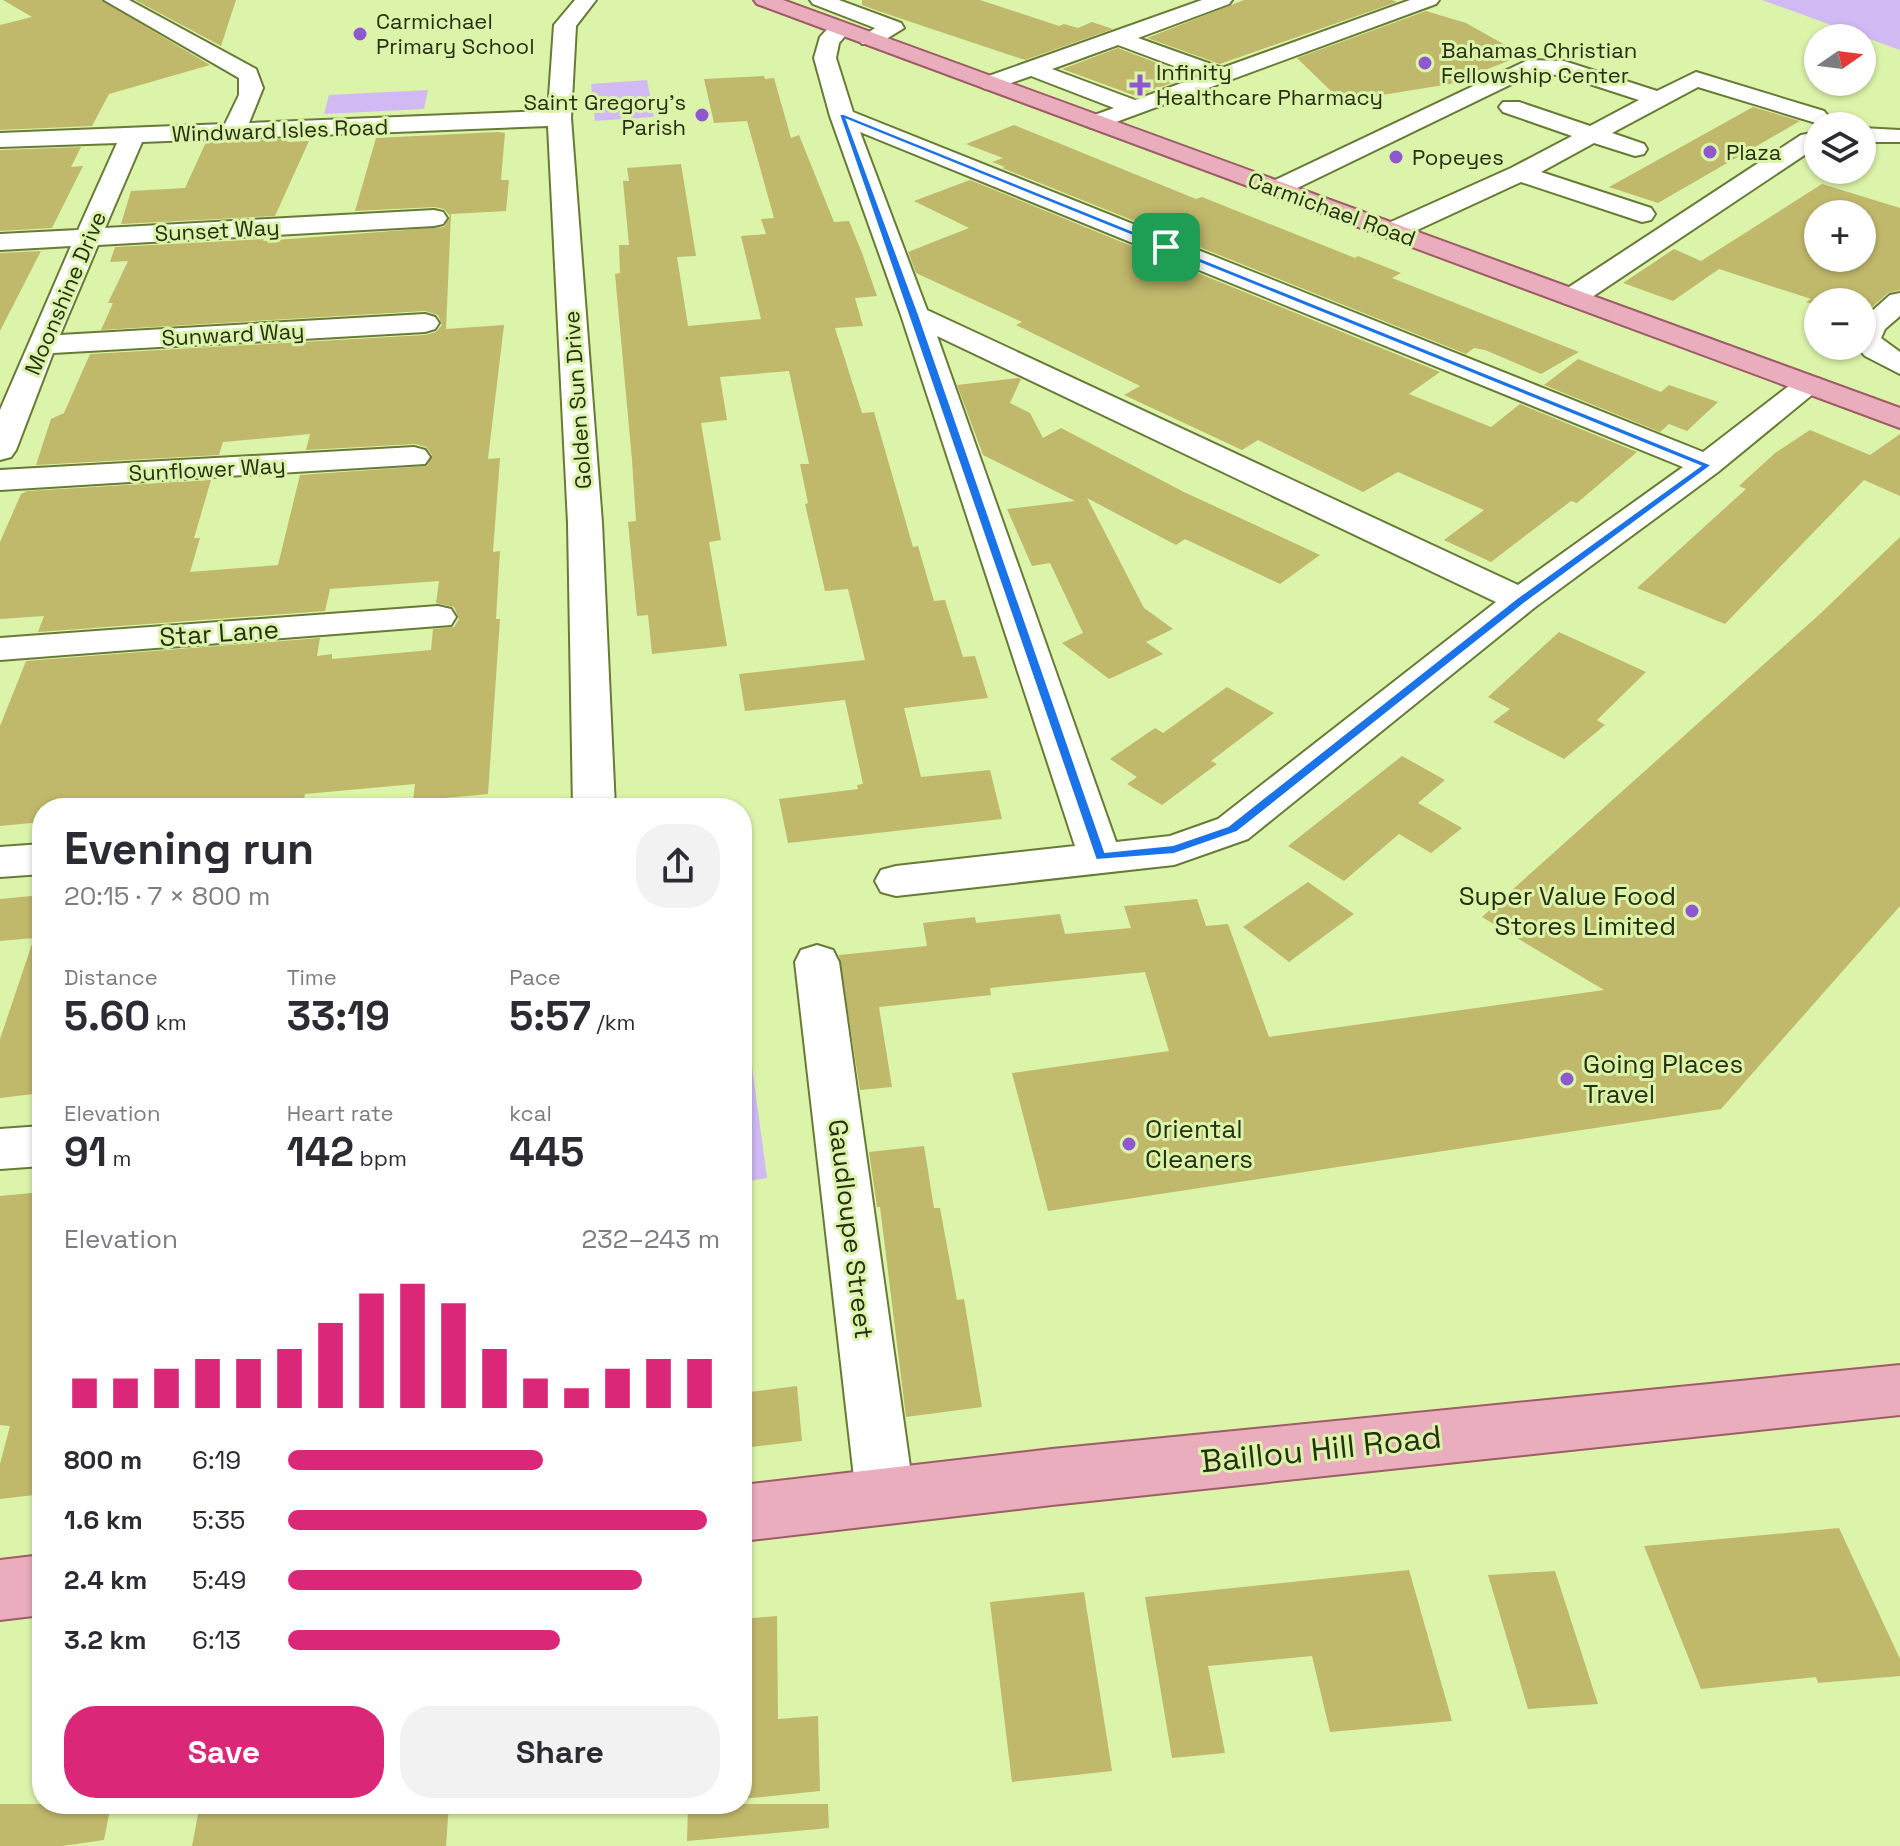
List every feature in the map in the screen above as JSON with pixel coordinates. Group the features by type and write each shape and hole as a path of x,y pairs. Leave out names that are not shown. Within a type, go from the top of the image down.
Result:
{"main road":[{"name":"Carmichael Road","path":"771,1 1900,419"},
{"name":"Baillou Hill Road","path":"752,1512 885,1495 1900,1390"},
{"path":"0,1590 32,1586"}],"street":[{"path":"114,0 248,74 253,81 252,91 233,131"},
{"name":"Golden Sun Drive","path":"586,0 565,25 559,118 585,523 594,798"},
{"path":"820,0 893,28 856,33 828,42 825,58 842,116 915,315 1100,857"},
{"path":"984,81 1119,38 1222,0"},
{"path":"1097,122 1422,1"},
{"path":"984,81 1111,35 1124,21 1123,10"},
{"path":"1119,38 1222,76"},
{"path":"1278,188 1528,67 1564,68 1657,98"},
{"path":"1030,68 1135,108"},
{"path":"1393,231 1520,173 1696,79 1804,123"},
{"path":"1511,107 1635,149"},
{"path":"842,116 1707,465"},
{"name":"Windward Isles Road","path":"0,140 559,118"},
{"path":"1876,135 1894,136"},
{"name":"Moonshine Drive","path":"0,450 41,345 132,136"},
{"path":"1573,297 1804,144"},
{"path":"1520,173 1642,214"},
{"name":"Sunset Way","path":"0,242 434,218"},
{"path":"1900,301 1873,325 1866,339 1875,350 1900,365"},
{"path":"915,315 1521,600"},
{"name":"Sunward Way","path":"41,345 425,323"},
{"path":"896,881 1174,850 1233,829 1521,600 1707,465 1809,385"},
{"name":"Sunflower Way","path":"0,480 414,457"},
{"name":"Star Lane","path":"0,649 438,617"},
{"path":"0,862 32,860"},
{"name":"Gaudloupe Street","path":"817,962 885,1495"},
{"path":"0,1149 32,1147"}],"shaded area":[{"path":"1762,0 1900,0 1900,50 1876,41 1876,24 1828,24"},
{"path":"647,80 654,117 595,121 591,84"},
{"path":"428,90 424,109 324,114 329,95"},
{"path":"752,1067 767,1178 752,1180"}],"building":[{"path":"3,0 101,0 210,65 109,94 92,126 0,130 0,25 32,17"},
{"path":"135,0 236,0 221,46"},
{"path":"862,0 980,0 1059,26 1064,24 1078,28 1092,22 1113,29 1025,60 875,10 862,5"},
{"path":"1244,0 1397,2 1220,64 1147,38"},
{"name":"Bahamas Christian Fellowship Center","path":"1426,11 1466,23 1523,55 1450,84 1351,100 1335,95 1297,58"},
{"path":"1118,48 1191,76 1136,96 1062,69"},
{"path":"764,76 765,79 774,78 791,138 799,135 834,222 849,221 862,253 877,296 855,298 863,326 835,328 862,413 874,412 913,547 918,546 934,601 945,600 963,657 975,656 988,698 904,708 921,777 990,770 1002,819 788,843 779,799 858,789 857,785 863,784 845,700 745,711 739,674 865,660 848,589 825,591 805,504 808,503 800,464 809,464 789,371 720,377 727,420 701,423 721,540 709,542 727,646 652,654 648,615 637,616 628,522 636,521 615,274 620,273 619,245 629,245 623,181 629,181 627,168 681,164 696,256 677,257 688,326 761,319 741,236 766,234 761,219 774,218 747,121 714,123 704,79"},
{"name":"Plaza","path":"1753,107 1800,121 1658,203 1609,187"},
{"path":"1014,125 1196,199 1202,197 1401,273 1392,278 1579,352 1541,374 1485,350 1474,348 1466,354 1002,168 1005,167 992,162 1003,158 966,144"},
{"path":"505,133 501,180 509,180 506,211 451,214 446,329 504,325 488,459 500,458 493,552 500,551 496,619 500,619 488,794 413,798 415,784 305,794 304,798 32,798 32,823 0,826 0,726 26,661 320,638 317,656 332,654 332,659 431,650 433,629 454,627 459,619 454,607 436,603 439,581 330,589 325,611 38,632 44,616 0,619 0,542 21,494 27,491 211,480 194,538 200,538 190,572 278,565 300,475 427,466 432,455 426,447 415,444 306,450 310,434 223,442 219,455 36,465 51,419 64,413 90,354 436,332 442,325 438,315 425,311 101,330 113,303 108,303 128,261 110,262 115,247 263,241 444,227 450,216 444,209 435,207 355,211 376,138"},
{"path":"288,139 287,142 309,141 275,216 121,224 131,191 185,188 206,142"},
{"path":"81,147 71,167 83,166 52,228 0,231 0,150"},
{"path":"970,180 1440,372 1409,394 1491,427 1520,404 1637,452 1577,503 1571,501 1491,562 1444,540 1484,510 1398,472 1363,492 1258,440 1242,450 1124,395 1140,386 1016,325 1022,322 916,273 908,252 969,228 914,201"},
{"path":"1822,184 1874,200 1804,200 1804,272 1876,272 1876,201 1900,208 1900,290 1888,293 1876,304 1876,288 1804,288 1804,297 1719,269 1673,301 1623,283 1674,249 1701,261"},
{"path":"41,251 0,331 0,253"},
{"path":"1578,359 1661,392 1669,385 1718,402 1687,431 1669,424 1660,432 1544,385"},
{"path":"1021,379 1010,403 1030,413 1043,438 1061,428 1184,492 1320,555 1280,584 1185,539 1176,545 1087,498 1144,608 1173,629 1146,642 1163,654 1109,679 1062,643 1083,633 1050,563 1032,566 1007,509 1075,501 983,455 957,385"},
{"path":"1810,430 1870,455 1900,434 1900,496 1864,480 1725,624 1637,588 1746,489 1739,486 1775,453"},
{"name":"Super Value Food Stores Limited","path":"1900,537 1900,906 1721,1109 1048,1211 1012,1073 1169,1051 1145,972 990,988 991,995 879,1007 892,1087 860,1090 839,955 927,946 923,923 975,917 976,923 1060,914 1065,934 1131,928 1124,906 1197,899 1206,926 1228,924 1269,1037 1604,990 1482,917 1821,613"},
{"path":"1559,632 1646,672 1597,720 1605,725 1564,759 1493,722 1510,709 1488,697"},
{"path":"1227,687 1274,713 1211,761 1217,764 1162,805 1127,784 1137,777 1110,759 1155,728 1163,733"},
{"path":"1402,756 1445,780 1418,803 1462,828 1431,853 1399,834 1344,881 1288,846"},
{"path":"1308,882 1354,914 1289,962 1243,927"},
{"path":"32,896 32,938 0,941 0,899"},
{"path":"32,944 32,1094 0,1098 0,1039"},
{"path":"924,1146 934,1208 940,1208 957,1300 964,1299 982,1407 906,1417 880,1207 877,1207 869,1152"},
{"path":"32,1193 32,1495 0,1499 0,1464 10,1426 0,1425 0,1196"},
{"path":"797,1386 802,1441 752,1447 752,1392"},
{"path":"1839,1528 1900,1659 1900,1676 1818,1683 1816,1677 1701,1689 1644,1546"},
{"path":"1409,1570 1452,1721 1330,1732 1312,1656 1208,1666 1225,1753 1172,1758 1145,1597"},
{"path":"1555,1571 1598,1704 1528,1709 1488,1575"},
{"path":"1084,1592 1112,1771 1012,1782 990,1602"},
{"path":"777,1616 778,1719 818,1716 820,1791 752,1798 752,1618"},
{"path":"0,1804 32,1804 32,1814 109,1814 104,1840 62,1846 0,1846"},
{"path":"752,1804 828,1804 829,1828 687,1841 688,1814 752,1814"},
{"path":"198,1814 448,1814 446,1846 192,1846"}],"place":[{"name":"Carmichael Primary School","path":"360,34"},
{"name":"Bahamas Christian Fellowship Center","path":"1425,63"},
{"name":"Infinity Healthcare Pharmacy","path":"1140,85"},
{"name":"Saint Gregory's Parish","path":"702,115"},
{"name":"Plaza","path":"1710,152"},
{"name":"Popeyes","path":"1396,157"},
{"name":"Super Value Food Stores Limited","path":"1692,911"},
{"name":"Going Places Travel","path":"1567,1079"},
{"name":"Oriental Cleaners","path":"1129,1144"}],"route":[{"path":"842,116 1166,247 1707,465 1521,600 1233,829 1174,850 1100,857 915,315 842,116"}]}
